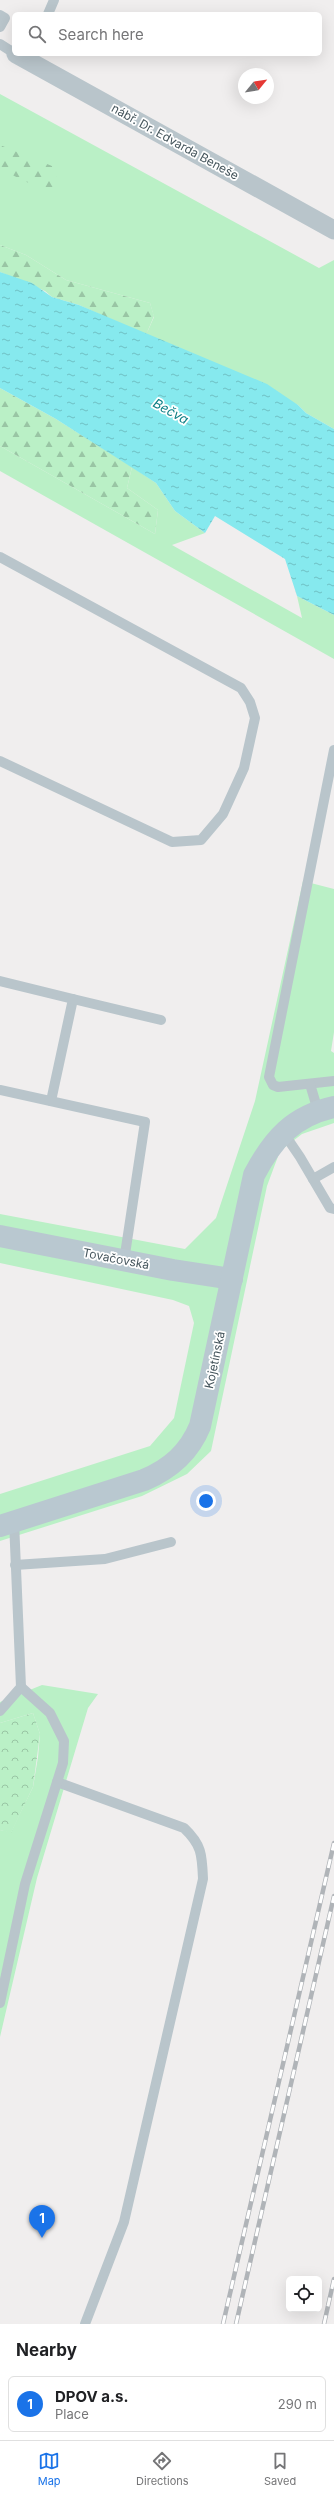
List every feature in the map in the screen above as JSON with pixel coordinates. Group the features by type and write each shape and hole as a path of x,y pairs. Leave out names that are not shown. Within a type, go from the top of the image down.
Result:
{"main road":[{"name":"Kojetínská","path":"7,1523 144,1480 164,1471 184,1453 200,1426 254,1175 265,1154 283,1132 294,1123 326,1109"},
{"name":"Tovačovská","path":"0,1236 124,1261 232,1279"}],"street":[{"name":"nábř. Dr. Edvarda Beneše","path":"23,56 334,230"}],"lane":[{"path":"49,12 54,0"},
{"path":"0,16 5,18 0,27"},
{"path":"0,44 12,50"},
{"path":"0,556 241,688 250,702 255,718 244,768 223,814 201,840 172,842 0,761"},
{"path":"334,750 269,1077 273,1085 278,1087 334,1081"},
{"path":"0,981 161,1020"},
{"path":"51,1101 73,999"},
{"path":"310,1084 326,1109"},
{"path":"0,1090 145,1122 124,1261"},
{"path":"283,1132 330,1208 334,1209"},
{"path":"313,1179 334,1167"},
{"path":"0,1711 21,1687 15,1565 7,1523"},
{"path":"15,1565 105,1559 171,1542"},
{"path":"0,2003 25,1884 63,1762 64,1741 50,1713 21,1687"},
{"path":"57,1782 184,1828 195,1838 202,1853 203,1880 124,2222 85,2324"}],"green space":[{"path":"0,94 319,268 334,260 334,429 306,413 298,405 146,335 154,317 150,303 66,280 26,255 0,245"},
{"path":"0,145 52,166 60,186 43,190 0,169"},
{"path":"0,245 26,255 66,280 150,303 154,316 146,335 79,305 52,297 45,291 0,272"},
{"path":"0,388 56,419 132,467 127,488 158,510 155,534 0,446"},
{"path":"0,446 155,534 158,510 127,488 132,467 156,483 175,511 205,533 172,545 302,618 297,596 334,615 334,659 0,471"},
{"path":"303,881 334,889 334,1032 331,1051 334,1053 334,1123 302,1134 280,1151 267,1186 211,1451 187,1474 142,1496 0,1541 0,1494 150,1446 174,1418 194,1323 189,1306 173,1300 0,1263 0,1214 185,1249 216,1218 255,1101"},
{"path":"42,1685 98,1694 88,1708 37,1878 0,2037 0,1830 11,1832 33,1787 40,1734 33,1713 0,1723 0,1702"},
{"path":"33,1713 40,1734 33,1787 11,1833 0,1830 0,1723"}],"water":[{"name":"Bečva","path":"0,272 32,283 52,297 79,305 267,384 298,405 306,413 334,429 334,615 297,596 285,559 215,516 205,533 175,511 156,483 56,419 0,388"}],"railway":[{"path":"223,2324 334,1843"},
{"path":"236,2324 334,1896"},
{"path":"324,2324 334,2279"}],"place":[{"name":"DPOV a.s.","path":"42,2238"}]}
